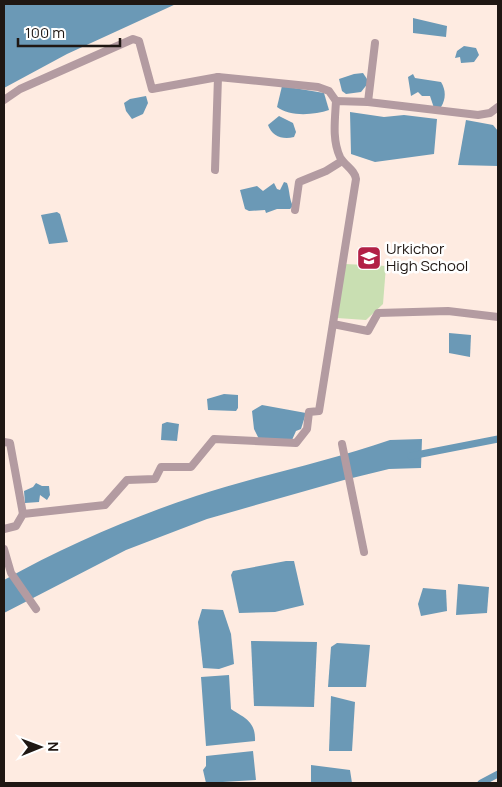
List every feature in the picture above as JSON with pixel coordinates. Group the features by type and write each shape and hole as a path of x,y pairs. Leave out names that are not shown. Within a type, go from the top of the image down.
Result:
{"street":[{"path":"4,100 20,89 133,39 138,41 152,89 218,77 318,87 329,92 336,102 335,138 342,161 355,173 356,179 320,411 309,412 307,430 296,443 214,439 191,467 161,467 155,478 127,480 105,505 23,514"},
{"path":"368,102 375,43"},
{"path":"216,170 218,77"},
{"path":"336,102 368,102 478,115 490,113 498,108"},
{"path":"295,210 299,182 326,171 342,161"},
{"path":"333,324 368,331 378,313 448,311 498,317"},
{"path":"4,442 10,443 23,514 16,526 4,530"},
{"path":"342,444 352,486 359,535 364,552"},
{"path":"4,549 11,573 33,606"}],"green space":[{"path":"345,264 386,266 383,304 366,320 337,318"}],"water":[{"path":"4,4 176,4 67,54 4,88"},
{"path":"413,18 447,26 446,37 413,33"},
{"path":"464,46 476,48 479,55 474,62 461,63 460,57 455,58 457,51"},
{"path":"363,73 369,82 361,92 346,94 342,91 339,79"},
{"path":"413,74 415,78 441,82 445,95 441,107 434,108 430,96 422,96 418,92 411,96 408,77"},
{"path":"282,86 324,93 329,110 295,114 282,110 277,107"},
{"path":"146,96 148,103 143,114 132,119 126,111 124,103 130,99"},
{"path":"350,112 384,117 404,115 437,119 434,154 375,162 351,154"},
{"path":"279,116 293,123 296,132 294,137 285,138 272,132 268,125"},
{"path":"466,120 493,125 498,131 498,166 458,165"},
{"path":"284,182 287,183 293,206 290,209 277,209 266,213 265,210 249,211 245,209 240,190 257,186 263,191 274,183 277,189 280,190"},
{"path":"57,212 60,214 68,242 49,244 41,215"},
{"path":"449,333 471,335 470,357 449,353"},
{"path":"224,394 238,395 238,408 236,411 208,410 207,399"},
{"path":"262,405 306,413 301,429 296,431 292,440 259,439 254,429 252,411"},
{"path":"167,422 179,424 177,441 161,440 162,424"},
{"path":"422,439 421,468 389,469 207,519 126,550 4,613 4,580 74,544 123,523 220,488 390,440"},
{"path":"36,483 42,486 49,486 50,495 47,500 40,495 39,502 25,503 24,491 33,487"},
{"path":"294,561 304,605 275,612 239,613 231,575 233,571"},
{"path":"458,584 489,587 487,613 456,615"},
{"path":"423,588 446,590 447,611 421,616 418,604"},
{"path":"202,609 223,610 231,634 234,664 219,669 203,668 198,622"},
{"path":"251,641 317,642 314,707 254,706"},
{"path":"337,643 370,645 366,687 328,687 331,647"},
{"path":"229,675 231,709 252,725 255,741 206,746 201,677"},
{"path":"331,696 355,702 352,751 329,751"},
{"path":"253,751 256,780 206,783 203,770 206,766 206,756"},
{"path":"311,765 350,770 352,783 311,783"}],"waterway":[{"path":"411,456 498,439"},
{"path":"481,783 498,774"}],"place":[{"name":"Urkichor High School","path":"369,258"}]}
